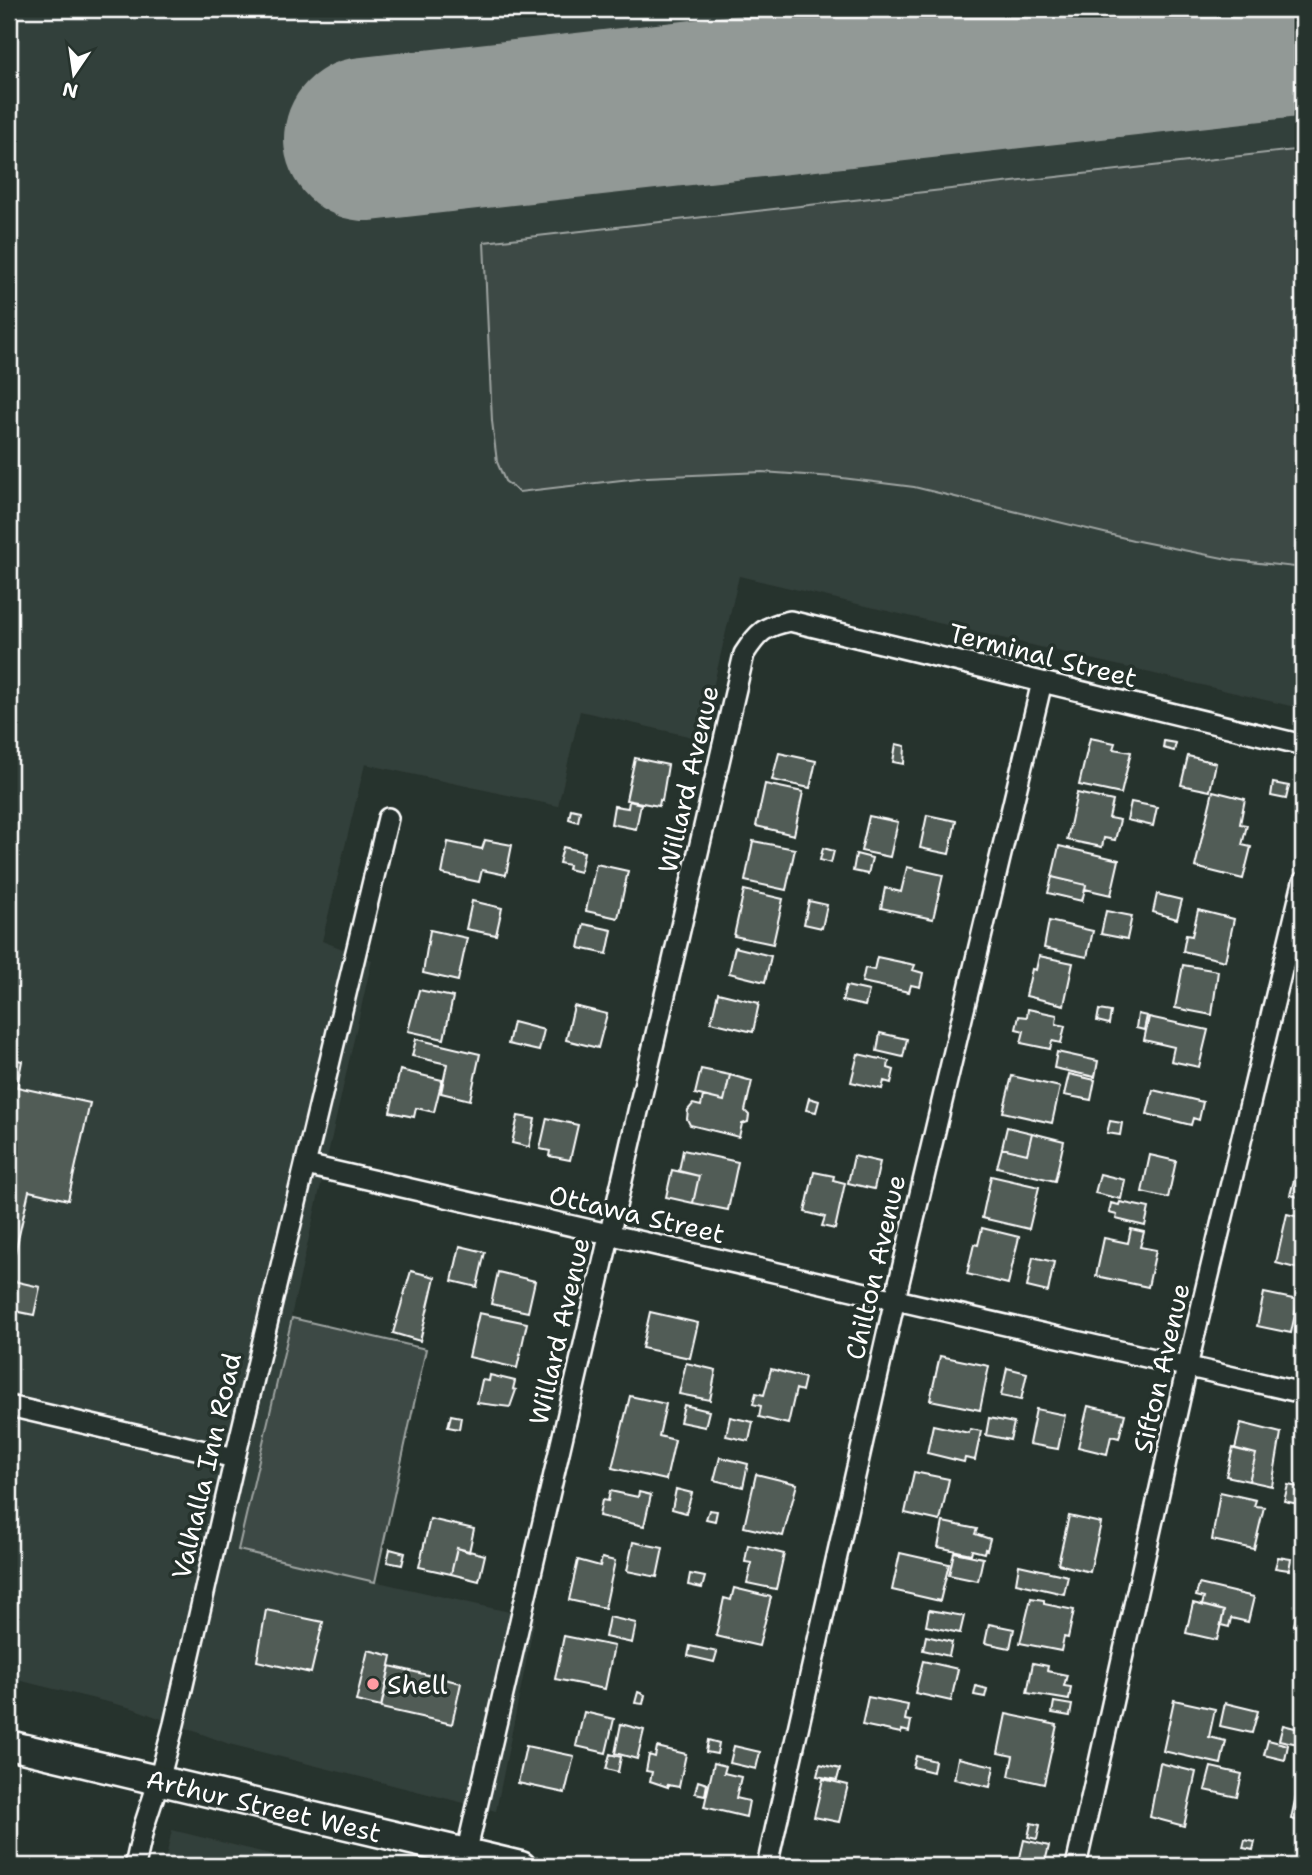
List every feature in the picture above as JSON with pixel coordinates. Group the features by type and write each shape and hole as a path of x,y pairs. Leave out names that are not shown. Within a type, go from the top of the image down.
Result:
{"main road":[{"name":"Arthur Street West","path":"9,1745 521,1866"}],"street":[{"name":"Terminal Street","path":"769,626 790,621 1303,745"},
{"name":"Willard Avenue","path":"466,1854 744,654 755,638 769,626"},
{"name":"Chilton Avenue","path":"767,1866 895,1298 1042,682"},
{"path":"306,1165 388,818"},
{"name":"Sifton Avenue","path":"1076,1866 1187,1367 1303,882"},
{"name":"Ottawa Street","path":"306,1165 1303,1393"},
{"name":"Valhalla Inn Road","path":"135,1866 159,1780 306,1165"},
{"path":"9,1406 235,1458"}],"shaded area":[{"path":"9,9 1303,9 1303,709 739,576 701,739 580,711 558,806 365,764 322,941 372,960 238,1550 535,1618 496,1811 229,1744 132,1708 9,1678"},
{"path":"1303,149 1303,568 1233,560 1133,540 914,487 762,472 647,477 519,492 505,481 497,462 492,421 484,242"},
{"path":"292,1318 426,1349 375,1582 238,1550"},
{"path":"172,1830 282,1857 305,1866 164,1866"}],"building":[{"path":"1090,738 1115,743 1113,749 1131,752 1121,794 1079,785"},
{"path":"1164,741 1176,743 1174,751 1163,748"},
{"path":"896,744 905,746 904,764 893,762"},
{"path":"779,753 816,761 810,788 772,780"},
{"path":"1188,756 1216,763 1210,791 1181,785"},
{"path":"635,758 668,765 659,806 626,800"},
{"path":"1273,783 1289,786 1286,799 1271,796"},
{"path":"765,784 803,792 794,835 756,826"},
{"path":"1213,791 1245,799 1240,824 1247,825 1242,845 1251,847 1243,879 1195,867"},
{"path":"1077,793 1113,801 1109,818 1120,820 1115,840 1104,838 1102,847 1067,840"},
{"path":"629,801 641,804 636,829 611,824 614,806 628,808"},
{"path":"1131,802 1157,807 1153,826 1127,820"},
{"path":"571,809 580,811 578,822 569,819"},
{"path":"927,815 956,821 949,854 920,848"},
{"path":"869,816 898,822 890,857 861,851"},
{"path":"485,840 512,845 506,875 482,870 479,882 442,874 448,842 482,849"},
{"path":"753,841 795,849 786,890 745,881"},
{"path":"1059,846 1119,860 1111,895 1085,889 1086,885 1052,877"},
{"path":"563,847 584,852 580,872 568,869 569,865 559,863"},
{"path":"823,848 834,851 831,863 820,860"},
{"path":"856,854 872,858 868,874 853,871"},
{"path":"596,864 628,871 618,918 586,911"},
{"path":"907,867 943,875 933,919 881,908 885,888 901,892"},
{"path":"1052,877 1086,885 1082,901 1048,893"},
{"path":"744,890 783,899 773,944 734,936"},
{"path":"1157,894 1182,900 1177,919 1153,912"},
{"path":"472,901 502,908 496,935 466,929"},
{"path":"809,901 827,905 822,928 804,924"},
{"path":"1198,910 1234,919 1225,961 1183,951 1186,935 1192,936"},
{"path":"1106,911 1132,916 1127,939 1101,934"},
{"path":"1049,921 1093,931 1087,957 1044,948"},
{"path":"584,924 612,930 607,954 579,948"},
{"path":"430,930 467,938 458,981 423,973"},
{"path":"735,947 771,956 765,982 729,973"},
{"path":"1039,956 1073,963 1064,1005 1026,996 1032,969 1036,970"},
{"path":"877,957 915,965 913,970 923,973 920,987 911,985 909,992 862,982 865,968 874,970"},
{"path":"1183,965 1218,971 1212,1015 1175,1008"},
{"path":"846,986 869,991 865,1006 842,1001"},
{"path":"419,990 453,997 444,1039 408,1031"},
{"path":"718,993 759,1003 753,1032 711,1022"},
{"path":"574,1006 607,1014 598,1048 566,1040"},
{"path":"1028,1009 1057,1015 1056,1024 1065,1026 1061,1043 1052,1041 1050,1049 1021,1043 1024,1031 1016,1029 1019,1016 1027,1017"},
{"path":"1099,1010 1111,1012 1109,1024 1097,1021"},
{"path":"1138,1014 1147,1016 1144,1030 1136,1028"},
{"path":"1149,1017 1208,1030 1199,1067 1171,1061 1174,1047 1144,1040"},
{"path":"513,1022 544,1030 539,1051 508,1044"},
{"path":"880,1033 907,1039 903,1057 877,1051"},
{"path":"416,1039 480,1054 470,1100 441,1093 447,1064 412,1056"},
{"path":"1057,1052 1098,1061 1095,1077 1054,1068"},
{"path":"858,1054 889,1061 888,1068 894,1070 891,1083 884,1081 882,1089 851,1082"},
{"path":"9,1058 22,1061 17,1087 90,1103 68,1200 29,1191 9,1280"},
{"path":"701,1069 730,1075 724,1101 695,1094"},
{"path":"400,1070 442,1080 434,1112 416,1108 414,1117 390,1112"},
{"path":"1069,1074 1095,1080 1091,1100 1064,1095"},
{"path":"730,1075 752,1081 745,1111 749,1115 748,1122 742,1124 739,1137 690,1125 687,1119 688,1110 693,1104 701,1106 703,1096 724,1101"},
{"path":"1012,1076 1060,1087 1052,1123 1003,1112"},
{"path":"1153,1090 1203,1102 1199,1120 1193,1118 1191,1125 1147,1114"},
{"path":"809,1098 819,1101 816,1112 806,1110"},
{"path":"518,1116 535,1119 529,1147 512,1143"},
{"path":"547,1118 578,1125 570,1160 549,1156 550,1151 540,1149"},
{"path":"1110,1121 1122,1123 1120,1135 1107,1133"},
{"path":"1007,1127 1032,1133 1027,1154 1002,1148"},
{"path":"1032,1133 1064,1141 1055,1181 997,1167 1002,1148 1027,1154"},
{"path":"1303,1147 1303,1198 1290,1195"},
{"path":"683,1150 738,1162 728,1210 693,1203 699,1176 679,1171"},
{"path":"1150,1155 1176,1161 1168,1198 1142,1192"},
{"path":"854,1156 880,1162 874,1189 848,1183"},
{"path":"672,1170 699,1176 693,1203 666,1197"},
{"path":"814,1172 834,1176 833,1180 845,1183 835,1229 822,1226 825,1217 805,1212"},
{"path":"1100,1174 1125,1180 1121,1199 1095,1193"},
{"path":"991,1176 1039,1187 1029,1229 982,1218"},
{"path":"1120,1202 1149,1208 1145,1226 1116,1219 1117,1215 1109,1213 1111,1203 1119,1205"},
{"path":"1287,1214 1303,1218 1303,1270 1276,1263"},
{"path":"982,1228 1019,1237 1008,1284 967,1274 974,1244 978,1245"},
{"path":"1131,1229 1144,1232 1140,1247 1156,1250 1148,1287 1096,1276 1104,1238 1128,1243"},
{"path":"460,1246 485,1252 477,1287 452,1281"},
{"path":"1033,1257 1054,1262 1048,1292 1027,1287"},
{"path":"411,1271 435,1277 420,1341 393,1333"},
{"path":"498,1272 535,1281 528,1312 491,1304"},
{"path":"9,1280 40,1287 34,1315 9,1310"},
{"path":"1264,1293 1298,1300 1291,1333 1257,1326"},
{"path":"650,1312 698,1323 690,1358 642,1348"},
{"path":"479,1313 527,1323 517,1368 469,1357"},
{"path":"940,1356 989,1366 980,1410 930,1400"},
{"path":"686,1363 716,1370 710,1400 679,1394"},
{"path":"1007,1368 1027,1373 1021,1400 1001,1396"},
{"path":"771,1369 805,1378 802,1391 796,1389 788,1424 759,1417 761,1406 753,1404 756,1393 764,1395"},
{"path":"490,1375 515,1381 513,1389 516,1390 510,1407 477,1403 482,1380 489,1381"},
{"path":"630,1396 666,1404 659,1436 675,1440 666,1480 612,1468"},
{"path":"684,1405 709,1411 705,1427 680,1422"},
{"path":"1088,1406 1125,1414 1119,1438 1111,1436 1107,1454 1078,1447"},
{"path":"1036,1409 1065,1415 1058,1449 1029,1444"},
{"path":"451,1415 461,1417 459,1429 448,1427"},
{"path":"730,1417 753,1422 749,1441 726,1436"},
{"path":"989,1418 1014,1423 1010,1440 986,1435"},
{"path":"1241,1423 1281,1433 1272,1486 1249,1481 1256,1454 1235,1449"},
{"path":"933,1425 969,1433 970,1429 981,1431 975,1460 965,1458 964,1462 927,1453"},
{"path":"1233,1448 1256,1454 1249,1481 1226,1476"},
{"path":"720,1457 748,1464 743,1487 714,1480"},
{"path":"914,1472 949,1479 940,1521 905,1513"},
{"path":"756,1474 797,1484 783,1536 744,1527"},
{"path":"1288,1485 1303,1488 1303,1505 1284,1501"},
{"path":"676,1489 692,1493 686,1513 672,1509"},
{"path":"610,1491 638,1497 639,1492 651,1495 644,1526 599,1516 602,1500 608,1501"},
{"path":"1220,1492 1256,1500 1254,1506 1264,1507 1254,1549 1212,1540"},
{"path":"709,1510 717,1511 715,1521 706,1519"},
{"path":"1069,1516 1101,1523 1090,1572 1058,1564"},
{"path":"430,1519 474,1529 469,1552 457,1548 451,1574 419,1567"},
{"path":"943,1522 977,1529 975,1534 990,1539 987,1550 985,1549 984,1553 972,1550 971,1554 938,1547"},
{"path":"633,1542 663,1548 657,1577 627,1571"},
{"path":"748,1545 784,1554 776,1589 747,1583 752,1563 745,1562"},
{"path":"457,1548 485,1555 479,1581 451,1574"},
{"path":"390,1549 405,1553 402,1565 387,1562"},
{"path":"954,1552 983,1558 978,1581 949,1575"},
{"path":"900,1553 949,1564 940,1601 892,1590"},
{"path":"1278,1557 1291,1559 1289,1570 1275,1568"},
{"path":"602,1558 615,1561 605,1608 569,1600 578,1560 600,1566"},
{"path":"1019,1565 1068,1576 1064,1594 1016,1583"},
{"path":"690,1574 705,1577 702,1588 688,1585"},
{"path":"1199,1584 1254,1597 1248,1622 1231,1618 1229,1627 1221,1625 1224,1611 1202,1605 1204,1598 1196,1596"},
{"path":"734,1588 771,1597 759,1646 716,1636 724,1598 731,1600"},
{"path":"1031,1598 1044,1600 1044,1604 1074,1610 1068,1638 1064,1637 1061,1651 1020,1643"},
{"path":"1193,1603 1224,1611 1217,1640 1186,1633"},
{"path":"1299,1606 1303,1607 1303,1628 1294,1625"},
{"path":"266,1610 323,1622 311,1673 257,1661"},
{"path":"929,1610 964,1616 960,1633 926,1626"},
{"path":"609,1617 636,1623 632,1643 605,1637"},
{"path":"989,1624 1014,1629 1010,1648 985,1643"},
{"path":"564,1636 614,1646 605,1689 555,1679"},
{"path":"926,1636 952,1642 949,1656 923,1650"},
{"path":"690,1646 717,1652 714,1662 688,1656"},
{"name":"Shell","path":"368,1650 392,1656 381,1707 356,1701"},
{"path":"923,1661 958,1669 951,1701 915,1693"},
{"path":"1033,1663 1048,1666 1047,1671 1067,1675 1064,1686 1071,1687 1069,1700 1027,1693"},
{"path":"390,1666 461,1683 452,1724 381,1708"},
{"path":"976,1686 987,1689 985,1697 974,1695"},
{"path":"638,1692 645,1695 643,1704 635,1703"},
{"path":"868,1697 908,1705 905,1720 911,1721 909,1732 902,1730 901,1733 862,1725"},
{"path":"1174,1700 1215,1709 1209,1737 1226,1741 1221,1764 1163,1751"},
{"path":"1054,1702 1072,1705 1070,1716 1052,1713"},
{"path":"1225,1703 1258,1711 1252,1733 1220,1726"},
{"path":"584,1712 614,1719 606,1753 576,1746"},
{"path":"1006,1714 1057,1725 1044,1784 1009,1776 1013,1756 998,1753"},
{"path":"621,1724 644,1730 637,1759 615,1753"},
{"path":"1283,1725 1303,1730 1303,1745 1279,1740"},
{"path":"708,1740 719,1743 717,1754 706,1752"},
{"path":"1268,1740 1288,1745 1285,1760 1264,1755"},
{"path":"526,1746 574,1756 565,1793 518,1783"},
{"path":"734,1746 760,1752 756,1769 730,1763"},
{"path":"657,1747 686,1754 679,1787 668,1787 650,1781 652,1772 646,1771 649,1755 655,1757"},
{"path":"610,1754 621,1757 618,1772 606,1769"},
{"path":"916,1756 935,1761 933,1772 913,1767"},
{"path":"958,1758 994,1766 990,1787 954,1779"},
{"path":"714,1763 726,1766 724,1773 741,1777 736,1798 749,1801 746,1817 704,1807"},
{"path":"1160,1763 1196,1772 1184,1826 1150,1817"},
{"path":"1303,1763 1303,1822 1291,1819"},
{"path":"820,1764 840,1769 837,1780 817,1776"},
{"path":"1211,1767 1242,1774 1237,1797 1205,1790"},
{"path":"823,1779 848,1785 839,1822 814,1817"},
{"path":"698,1781 707,1784 705,1795 695,1793"},
{"path":"1031,1823 1040,1825 1037,1839 1028,1837"},
{"path":"1024,1840 1049,1846 1044,1866 1018,1866"},
{"path":"1245,1840 1255,1842 1253,1850 1243,1848"}],"runway":[{"path":"366,139 1303,34"}],"place":[{"name":"Shell","path":"373,1684"}]}
